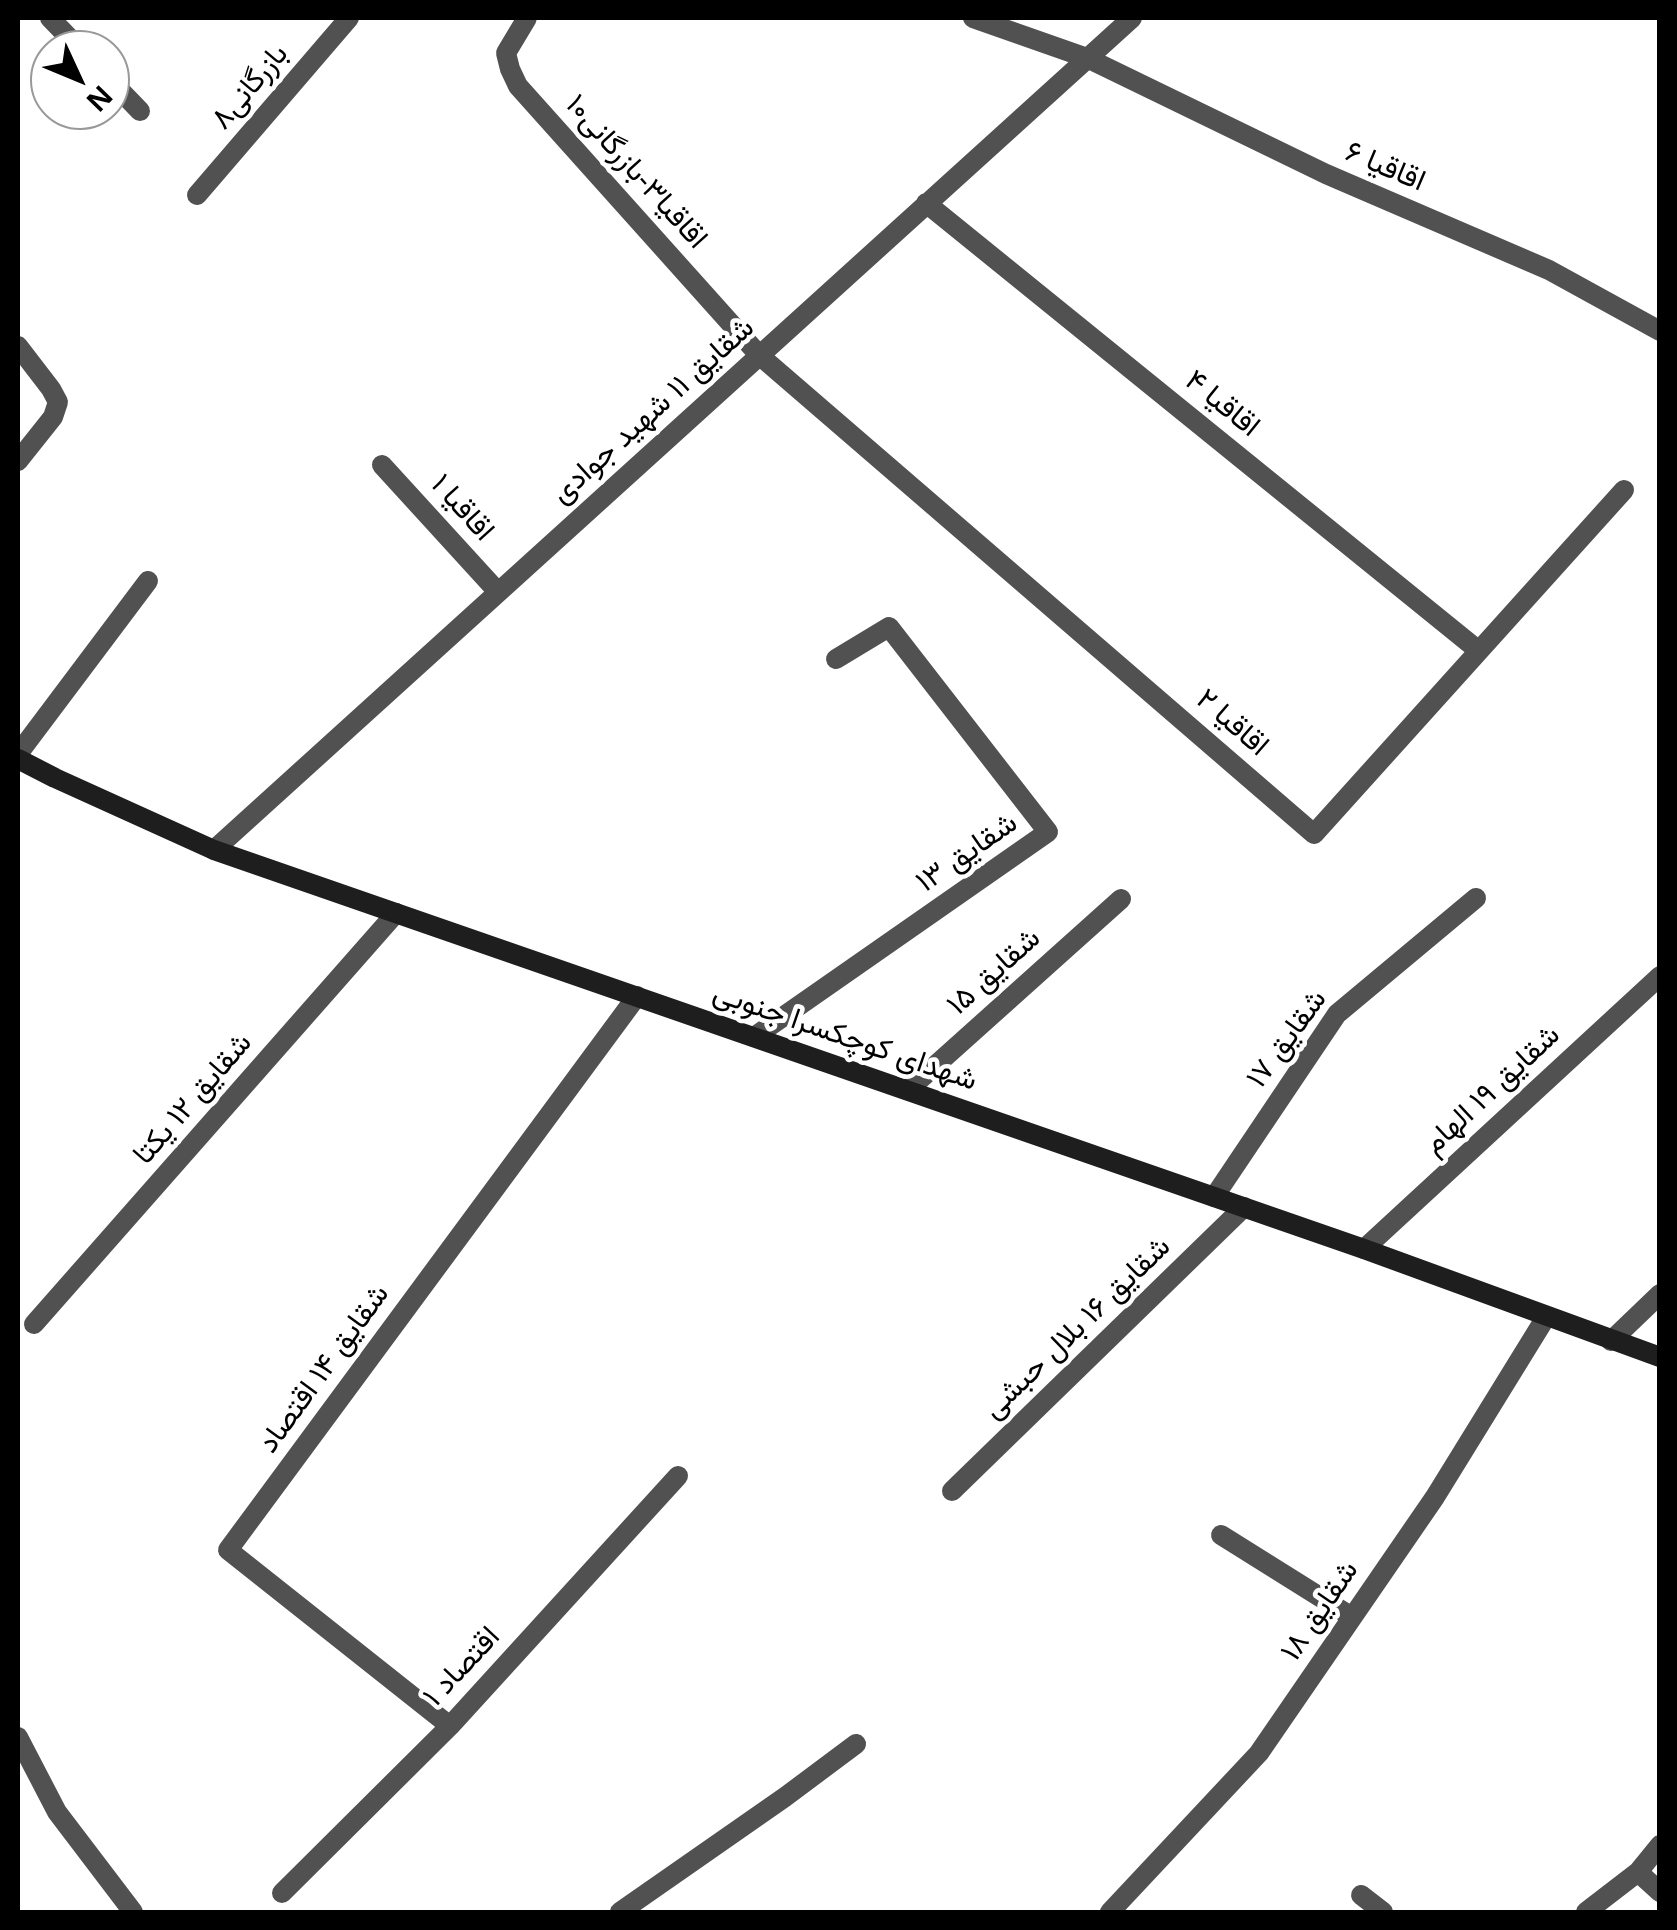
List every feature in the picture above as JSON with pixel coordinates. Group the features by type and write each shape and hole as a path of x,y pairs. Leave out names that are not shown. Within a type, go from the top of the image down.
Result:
{"main road":[{"name":"شهدای کوچکسرا جنوبی","path":"18,756 55,778 214,850 1364,1249 1660,1358"}],"street":[{"name":"بازرگانی۸","path":"198,195 349,18"},
{"name":"اقاقیا۳-بازرگانی۱۰","path":"527,18 506,53 518,86 760,355"},
{"name":"اقاقیا ۶","path":"973,18 1087,58 1326,174 1549,270 1660,331"},
{"name":"شقایق ۱۱ شهید جوادی","path":"214,850 1132,18"},
{"path":"130,101 140,111"},
{"name":"اقاقیا ۴","path":"926,204 1479,651"},
{"path":"18,346 58,402 53,416 18,461"},
{"name":"اقاقیا ۲","path":"760,355 1314,834 1624,490"},
{"name":"اقاقیا ۱","path":"382,465 498,592"},
{"path":"18,756 148,581"},
{"name":"شقایق ۱۳","path":"754,1037 1048,832 890,628 836,659"},
{"name":"شقایق ۱۵","path":"908,1090 1121,898"},
{"name":"شقایق ۱۷","path":"1214,1197 1336,1014 1476,898"},
{"name":"شقایق ۱۲ یکتا","path":"34,1324 396,913"},
{"name":"شقایق ۱۹ الهام","path":"1364,1249 1660,976"},
{"name":"شقایق ۱۴ اقتصاد","path":"450,1726 228,1550 637,996"},
{"name":"شقایق ۱۶ بلال حبشی","path":"952,1491 1244,1207"},
{"path":"1611,1340 1660,1294"},
{"name":"شقایق ۱۸","path":"1110,1912 1259,1752 1436,1496 1546,1316"},
{"name":"اقتصاد ۱","path":"282,1893 450,1726 678,1476"},
{"path":"1221,1534 1352,1617"},
{"path":"18,1736 56,1812 133,1912"},
{"path":"620,1912 856,1744"},
{"path":"1586,1912 1638,1872 1660,1845"},
{"path":"1638,1872 1660,1892"},
{"path":"1361,1895 1383,1912"}]}
